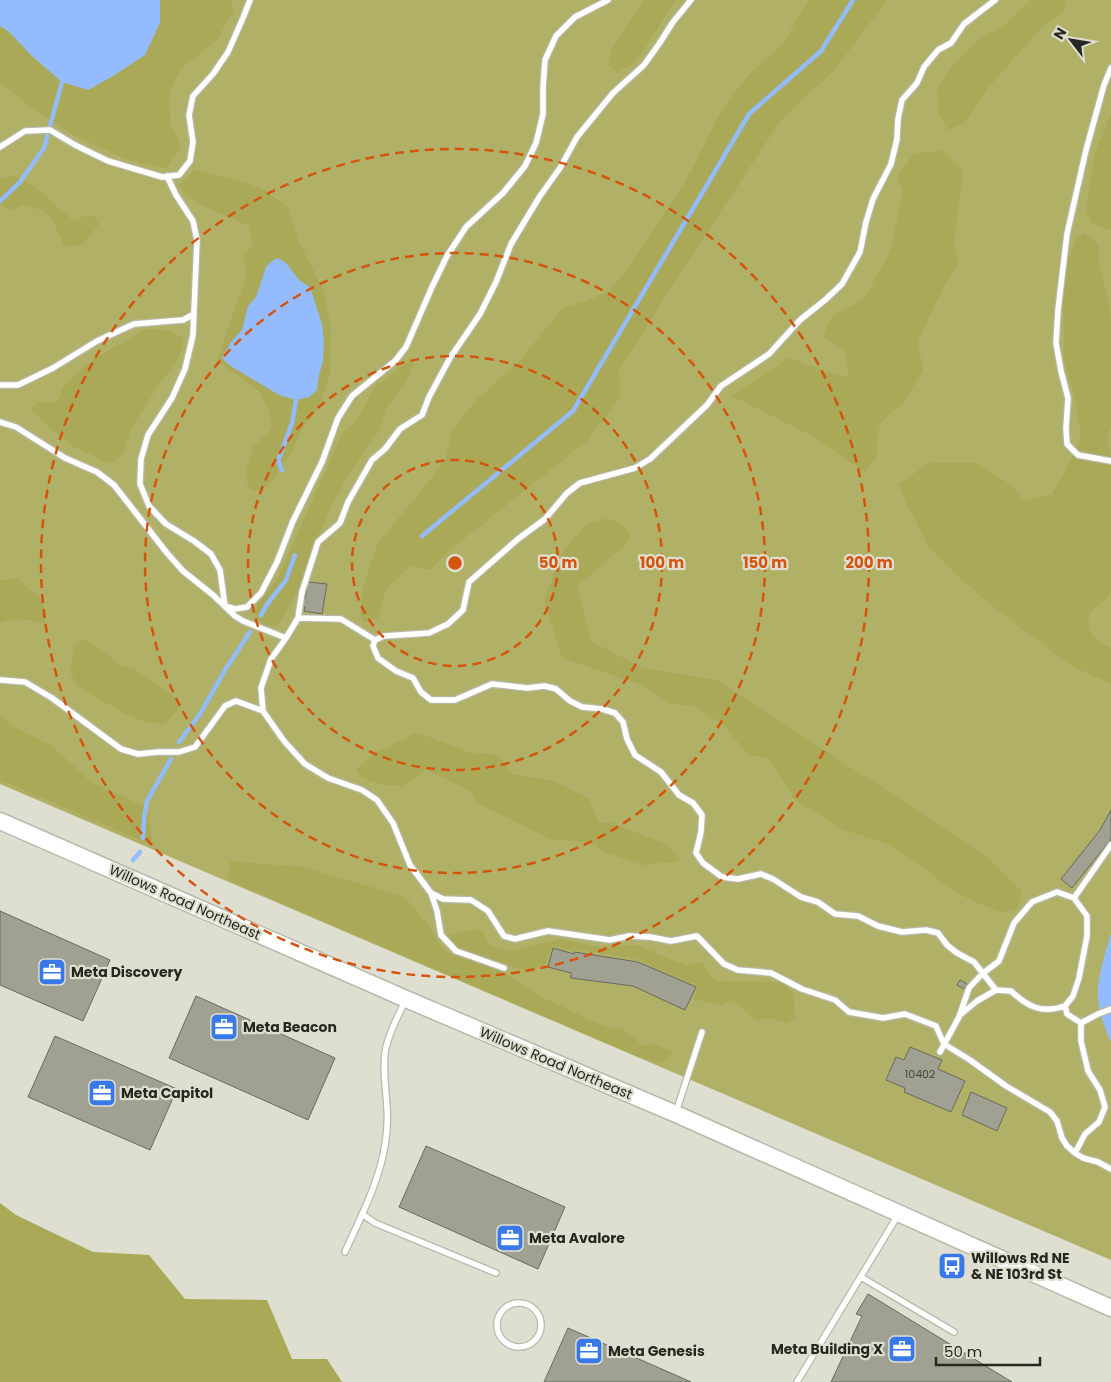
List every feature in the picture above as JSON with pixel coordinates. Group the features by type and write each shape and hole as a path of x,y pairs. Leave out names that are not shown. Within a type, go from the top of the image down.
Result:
{"main road":[{"name":"Willows Road Northeast","path":"0,821 406,999 676,1114 1111,1308"}],"lane":[{"path":"0,147 25,131 50,130 108,161 162,177 179,175 190,161 193,142 189,115 193,96 213,74 228,52 250,0"},
{"path":"225,606 236,609 247,607 261,593 322,462 338,418 352,396 395,361 406,347 447,256 466,227 503,193 525,166 536,142 541,123 546,60 556,36 575,17 608,0"},
{"path":"504,968 456,951 441,935 437,911 431,894 410,865 393,823 377,800 362,790 328,778 305,764 284,741 263,711 261,688 271,659 298,618 302,592 318,542 340,522 348,502 372,460 385,449 400,429 422,415 429,397 450,358 480,314 496,282 511,244 540,196 560,168 577,136 613,93 644,65 660,44 673,22 691,0"},
{"path":"995,0 964,24 951,43 938,50 924,67 917,83 902,100 898,119 897,139 891,164 873,199 860,252 842,284 800,320 769,354 721,386 707,405 650,458 635,468 580,483 566,494 545,519 518,539 469,582 463,610 448,624 428,633 384,636 375,640 373,646 378,658 396,671 413,678 421,692 431,700 455,700 492,684 528,688 545,686 556,689 582,708 602,709 615,714 623,722 627,739 635,755 660,772 679,795 693,803 702,815 701,832 696,852 702,863 722,877 738,879 760,874 773,879 801,897 818,902 835,914 858,916 878,926 902,932 926,930 938,933 947,946 974,962 996,990"},
{"path":"1111,68 1086,150 1067,234 1056,343 1068,398 1067,444 1078,455 1111,461"},
{"path":"166,176 193,221 197,240 193,336 185,370 172,398 148,435 141,459 140,484 149,506 166,524 211,554 220,570 225,606"},
{"path":"0,385 18,385 53,368 97,341 134,324 183,320 194,314"},
{"path":"0,422 16,427 65,458 97,472 114,485 167,554 183,571 235,616 286,638"},
{"path":"298,618 342,619 375,640"},
{"path":"0,680 25,682 52,698 120,749 138,754 179,752 195,747 225,706 236,701 263,711"},
{"path":"1074,898 1111,845"},
{"path":"940,1052 959,1017 969,988 982,974 1000,960 1014,922 1032,902 1057,892 1074,898 1086,916 1087,936 1079,978 1073,996 1065,1006 1055,1009 1038,1009 1021,1001 1011,991 996,990 977,1001 959,1017"},
{"path":"431,894 443,899 472,900 488,911 504,936 515,939 548,931 610,940 628,936 650,937 671,941 697,936 724,964 738,970 771,972 802,989 835,1000 849,1012 883,1018 905,1014 936,1026 944,1044 1006,1086 1050,1112 1057,1121 1062,1138 1075,1153 1111,1169"},
{"path":"345,1252 377,1177 385,1146 388,1110 386,1048 388,1039 406,999"},
{"path":"1065,1006 1067,1014 1081,1023"},
{"path":"1081,1023 1111,1009"},
{"path":"1075,1153 1085,1134 1099,1122 1105,1107 1100,1090 1088,1070 1081,1041 1081,1023"},
{"path":"676,1114 702,1032"},
{"path":"362,1214 374,1223 496,1274"},
{"path":"797,1382 900,1214"},
{"path":"861,1277 954,1332"},
{"path":"514,1304 527,1305 538,1314 541,1327 539,1334 529,1345 514,1347 501,1339 498,1332 498,1317 502,1311 514,1304"}],"shaded area":[{"path":"0,0 1111,0 1111,1260 0,784"},
{"path":"0,0 231,0 234,10 217,40 181,69 169,93 170,123 182,147 166,169 126,159 75,136 0,85"},
{"path":"644,0 676,0 636,62 618,73 608,64 612,49"},
{"path":"809,0 888,0 835,69 781,120 619,370 620,396 588,440 455,546 430,570 411,566 386,588 378,618 363,622 360,612 363,589 377,544 446,458 452,431 475,401 519,361 563,308 584,302 609,291 629,267 692,170 724,106 747,77 783,43"},
{"path":"1031,0 1066,0 1065,10 1041,28 988,88 964,124 948,130 939,115 937,89 955,63 980,39 1007,23"},
{"path":"1111,114 1111,228 1109,230 1091,223 1086,209 1094,155"},
{"path":"944,151 963,170 954,245 959,264 944,286 918,341 923,371 902,404 881,422 877,437 877,457 864,472 810,435 732,396 789,357 820,370 849,377 845,350 823,336 833,315 864,299 890,252 903,191 897,178 914,153"},
{"path":"194,170 248,183 264,190 288,208 298,240 324,291 331,329 330,375 319,407 302,429 290,456 279,468 272,482 256,491 248,488 246,472 253,447 272,428 269,412 260,392 217,360 246,277 244,254 253,246 249,226 197,203 178,186"},
{"path":"15,175 33,185 74,221 93,215 99,224 83,245 64,246 54,223 44,211 25,205 10,211 0,204 0,179"},
{"path":"1083,233 1099,245 1099,264 1109,302 1111,325 1111,427 1107,440 1111,458 1111,591 1109,596 1089,613 1088,628 1098,642 1111,648 1111,684 1072,666 970,587 928,546 898,484 931,462 977,463 1010,484 1024,501 1052,494 1067,468 1081,437 1075,399 1064,359 1063,303 1067,261 1077,239"},
{"path":"146,329 172,331 184,339 179,357 131,428 123,454 110,464 74,447 31,410 37,402 57,402 63,387 95,358"},
{"path":"414,362 407,381 387,407 380,430 352,469 331,506 310,555 298,591 277,626 263,625 253,612 278,577 344,430 354,423 374,388 405,364"},
{"path":"608,518 621,524 631,533 625,545 577,586 591,641 642,668 717,680 988,857 1022,892 1017,909 1002,912 977,903 952,890 926,869 885,843 841,829 794,799 769,758 748,755 724,725 694,706 671,704 639,684 562,658 544,600 564,549 586,525"},
{"path":"18,578 29,590 39,596 46,613 45,624 16,619 0,623 0,581"},
{"path":"84,639 104,651 120,666 135,669 174,697 178,710 164,724 144,722 125,714 79,687 70,673 74,646"},
{"path":"0,716 11,725 51,745 91,782 146,807 153,846 0,780"},
{"path":"414,734 430,737 468,752 498,755 512,774 553,781 589,799 599,823 610,822 667,845 681,861 641,865 600,851 596,844 551,839 478,804 470,791 425,769 414,779 401,786 384,785 362,778 356,770 374,754"},
{"path":"230,861 303,867 405,897 429,926 444,951 501,971 544,998 609,1029 620,1028 644,1046 655,1043 673,1053 661,1064 634,1055 228,880"},
{"path":"481,929 490,945 511,951 560,939 600,947 636,945 687,966 701,962 716,981 781,982 793,993 795,1017 787,1023 769,1018 756,1021 731,999 721,1006 694,999 697,986 636,959 576,949 573,951 552,946 544,965 526,971 458,948 450,941 447,935"},
{"path":"0,1203 16,1215 93,1252 149,1255 185,1299 267,1300 292,1359 327,1359 342,1382 0,1382"}],"water":[{"path":"0,0 160,0 160,23 145,55 88,90 62,82 34,58 9,32 0,26"},
{"path":"278,258 286,263 299,280 310,287 322,324 324,340 323,361 317,390 309,397 296,400 279,395 229,365 222,358 231,342 242,330 248,306 256,297 266,267"},
{"path":"1111,933 1111,1041 1101,1015 1098,987"}],"building":[{"path":"308,582 327,584 322,614 304,611 305,607 300,606 302,598 305,599"},
{"path":"1111,810 1111,839 1072,888 1061,879 1100,830"},
{"name":"Meta Discovery","path":"0,911 110,960 83,1021 0,985"},
{"path":"553,948 574,954 574,952 638,962 696,987 685,1010 633,986 571,978 571,973 548,967"},
{"path":"960,980 967,984 964,989 957,985"},
{"name":"Meta Beacon","path":"196,996 335,1058 308,1120 169,1058"},
{"name":"Meta Capitol","path":"55,1036 177,1089 150,1150 28,1097"},
{"path":"910,1047 942,1060 938,1069 965,1081 951,1112 904,1092 905,1088 886,1080 896,1057 904,1060"},
{"path":"971,1092 1007,1108 997,1131 962,1115"},
{"name":"Meta Avalore","path":"426,1146 565,1207 538,1269 399,1207"},
{"name":"Meta Building X","path":"868,1294 1012,1382 831,1382 862,1316 856,1314"},
{"name":"Meta Genesis","path":"568,1328 673,1374 691,1382 544,1382"}],"waterway":[{"path":"422,536 573,411 749,114 821,51 853,0"},
{"path":"0,201 20,182 44,148 62,82"},
{"path":"282,470 278,461 292,423 296,400"},
{"path":"261,615 286,580 295,555"},
{"path":"179,742 200,714 225,670 250,632"},
{"path":"143,838 147,801 171,759"},
{"path":"133,860 140,852"}],"place":[{"name":"Meta Discovery","path":"52,972"},
{"name":"Meta Beacon","path":"224,1027"},
{"name":"Meta Capitol","path":"102,1093"},
{"name":"Meta Avalore","path":"510,1238"},
{"name":"Willows Rd NE & NE 103rd St","path":"952,1266"},
{"name":"Meta Building X","path":"902,1349"},
{"name":"Meta Genesis","path":"589,1351"}]}
